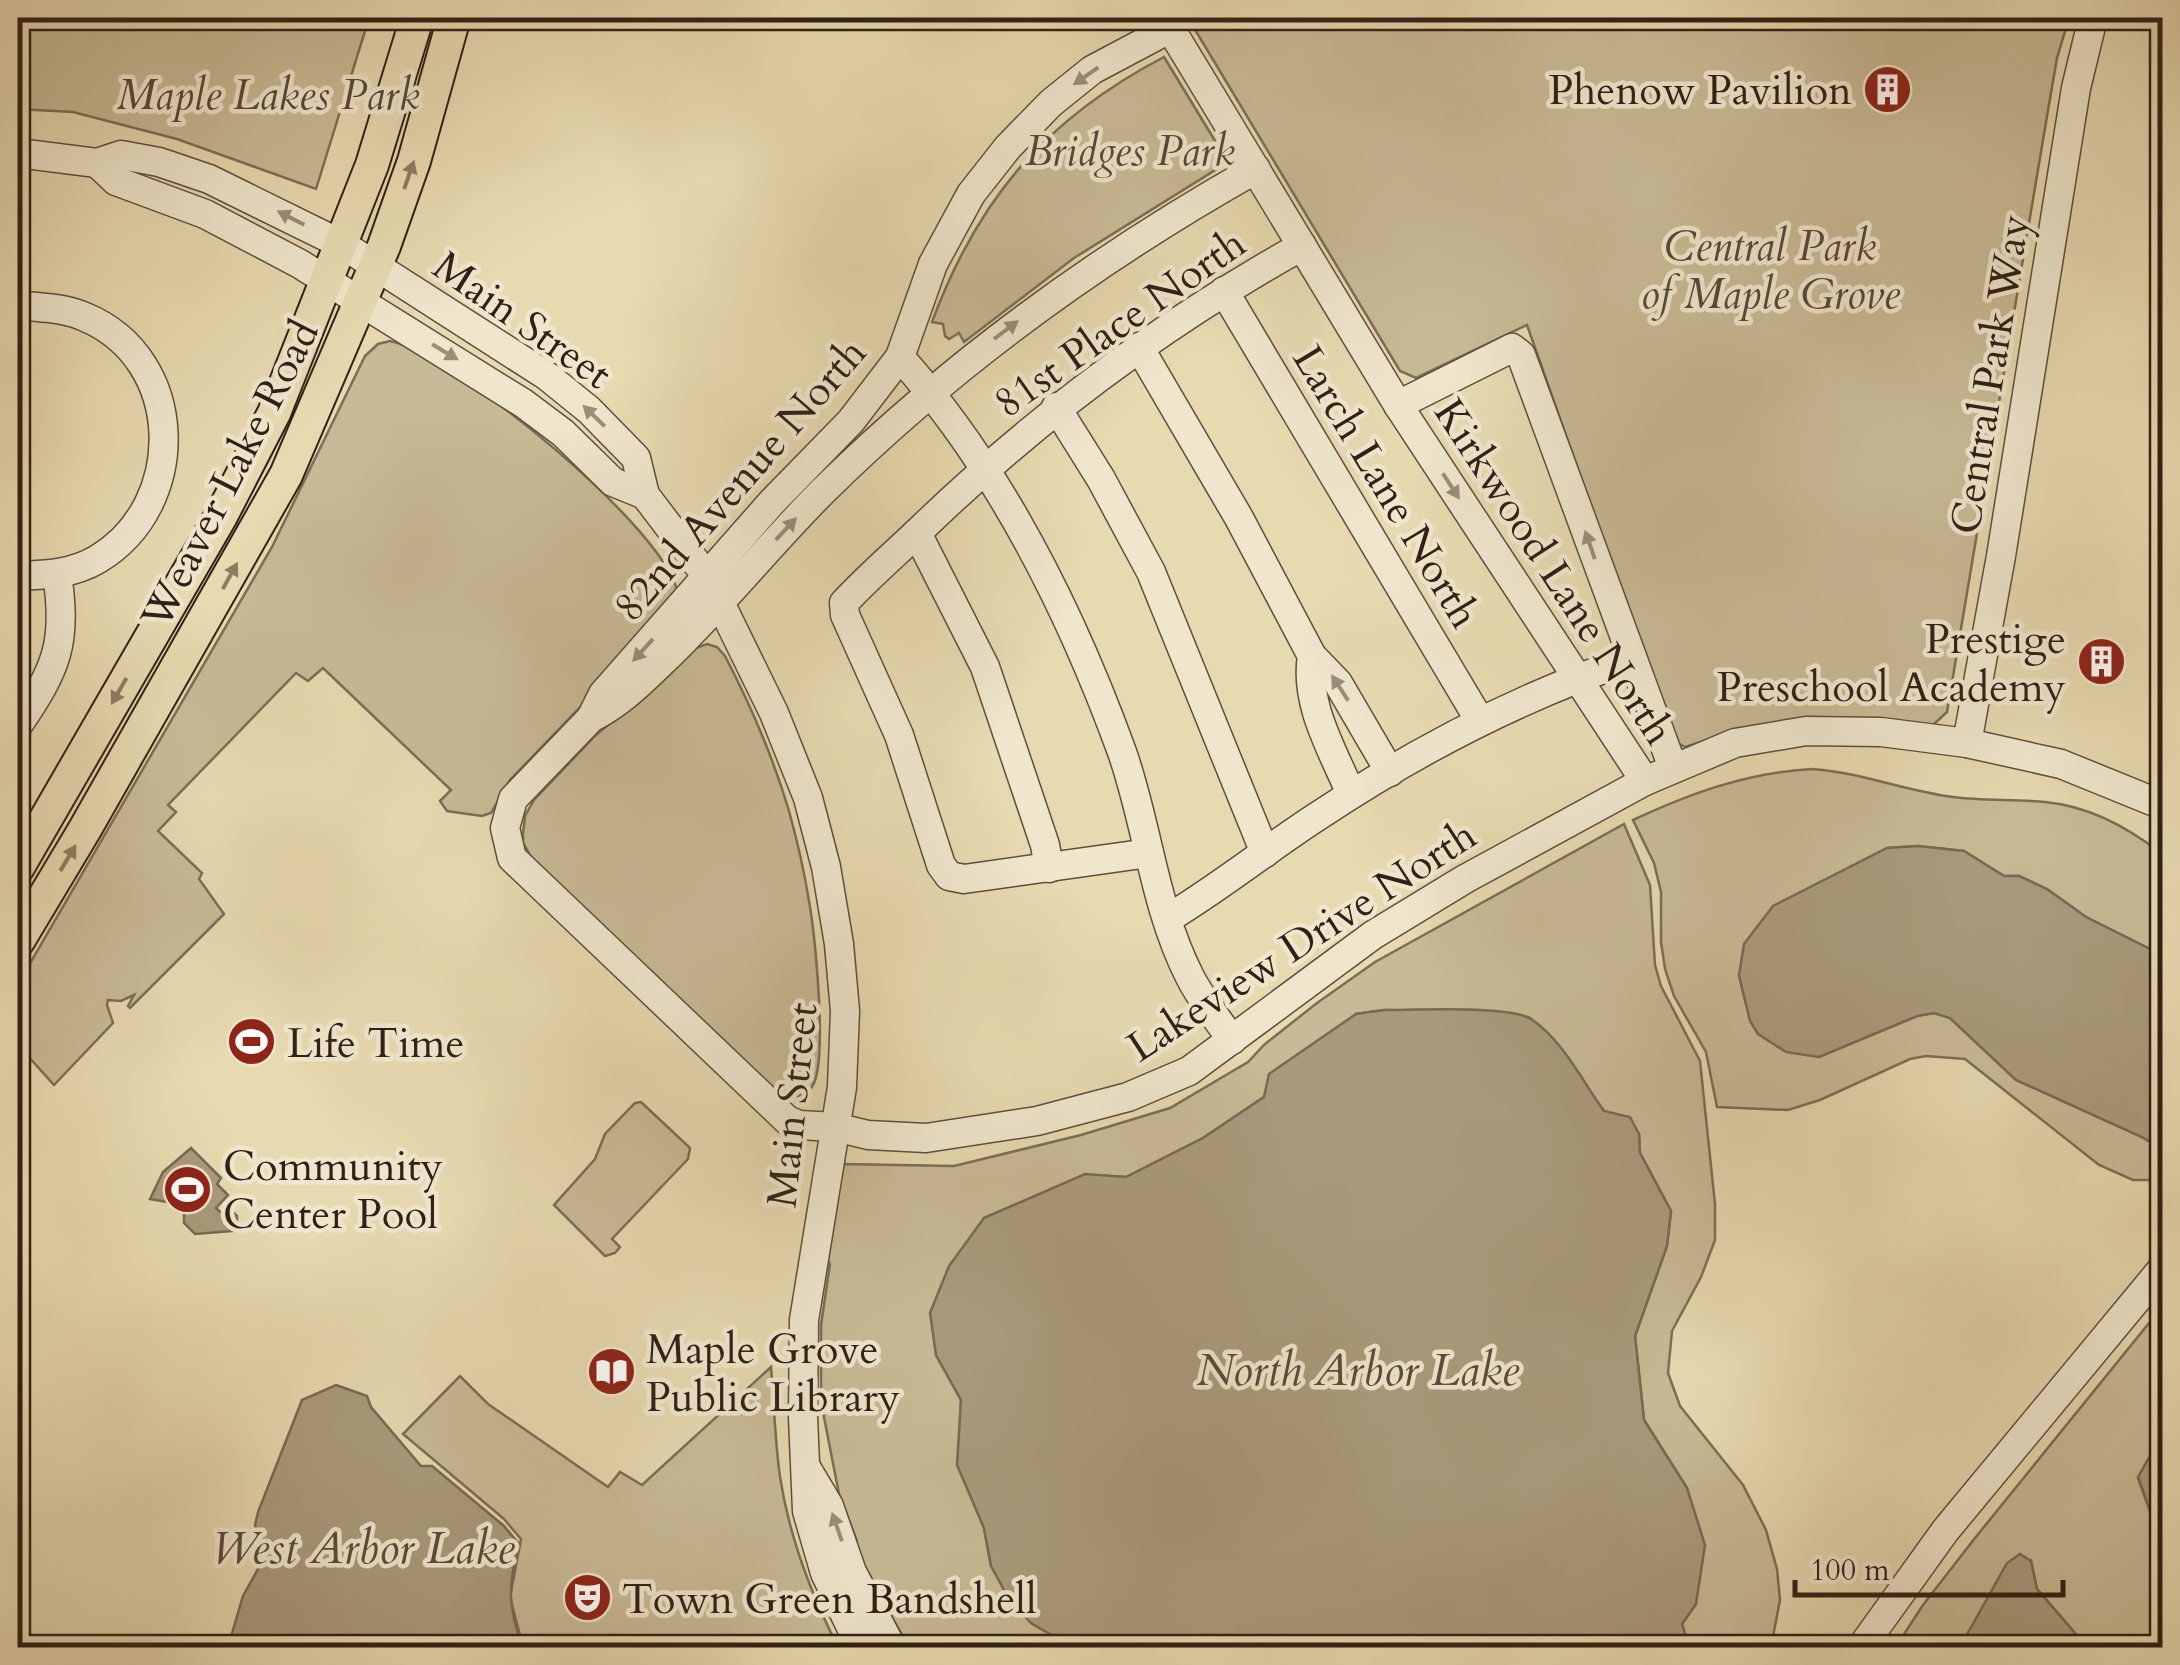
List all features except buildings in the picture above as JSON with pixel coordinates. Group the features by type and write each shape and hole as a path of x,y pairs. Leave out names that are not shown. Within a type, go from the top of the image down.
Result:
{"main road":[{"name":"Weaver Lake Road","path":"18,868 221,516 274,414 342,246 403,71 417,18"},
{"name":"Weaver Lake Road","path":"18,941 286,474 376,267 414,161 454,18"}],"street":[{"name":"Central Park Way","path":"1966,743 2002,556 2076,88 2092,18"},
{"name":"Kirkwood Lane North","path":"1168,23 1398,405 1645,781"},
{"name":"82nd Avenue North","path":"507,843 505,828 513,799 591,718 616,706 694,632 715,590 772,502 851,421 900,357 933,264 971,194 996,161 1051,103 1092,70 1168,23"},
{"path":"18,153 96,163"},
{"name":"Main Street","path":"646,494 613,482 523,402 255,238 116,182 96,163 121,155 159,162 209,179 342,246 547,376 589,410 636,458 646,494 715,590 808,798 826,867 839,944 845,1011 842,1088 804,1320 802,1361 807,1511 825,1573 861,1648"},
{"name":"82nd Avenue North","path":"715,590 930,392 1053,295 1169,218 1256,169"},
{"name":"81st Place North","path":"1050,868 964,879 949,876 899,735 845,615 844,604 984,468 1056,407 1224,291 1302,246"},
{"name":"Larch Lane North","path":"1224,291 1480,721"},
{"path":"18,304 86,317 132,350 153,382 162,411 166,447 160,481 150,506 128,535 98,559 56,575 18,576"},
{"path":"1140,347 1240,518 1312,656 1338,683 1390,772"},
{"name":"Kirkwood Lane North","path":"1398,405 1512,348 1521,354 1673,768"},
{"path":"900,357 984,468 1054,592 1122,754 1167,919 1190,978 1232,1040"},
{"path":"1056,407 1152,572 1265,852"},
{"path":"917,533 984,667 1050,868 1149,853"},
{"path":"18,725 60,650 64,627 56,575"},
{"path":"1312,656 1310,696 1351,794"},
{"path":"1167,919 1351,794 1480,721 1577,678 1632,659"},
{"name":"Lakeview Drive North","path":"507,843 512,858 571,918 787,1120 868,1135 926,1138 1037,1121 1128,1097 1189,1070 1373,935 1465,879 1645,781 1735,743 1806,731 1881,732 1966,743 2060,764 2162,805"},
{"path":"1862,1648 1945,1530 2162,1268"},
{"name":"Main Street","path":"806,1468 830,1506 852,1572 892,1648"}],"green space":[{"name":"Maple Lakes Park","path":"18,18 369,18 316,189 177,139 73,112 18,109"},
{"name":"Central Park of Maple Grove","path":"1188,18 2069,18 2057,58 1947,712 1933,725 1746,728 1685,747 1674,741 1527,325 1416,378 1400,371"},
{"name":"Bridges Park","path":"1164,57 1228,162 1074,258 964,342 959,333 949,339 945,336 943,324 932,322 950,278 971,237 1021,166 1085,107"},
{"path":"390,341 420,353 460,377 555,449 638,530 666,566 678,595 638,647 510,780 491,813 482,816 447,811 440,801 451,790 323,668 308,681 296,673 168,805 176,812 158,831 202,873 199,879 224,914 130,1008 134,995 121,1001 108,1000 113,1023 54,1085 18,1045 18,984 272,547 365,356 378,344"},
{"path":"707,644 717,647 725,656 761,732 789,811 805,878 817,966 820,1047 814,1083 807,1093 797,1096 776,1091 533,860 523,843 525,816 534,800 595,736 696,648"},
{"path":"1811,769 1953,797 2061,804 2107,820 2162,854 2162,955 2086,917 2047,889 2019,876 2004,876 1964,851 1918,846 1887,848 1739,975 1749,1014 1761,1033 1819,1057 1917,1016 1934,1013 1950,1018 2016,1080 2162,1149 2162,1180 2133,1180 2099,1165 1965,1059 1910,1059 1820,1100 1788,1110 1717,1107 1706,1052 1674,996 1665,969 1661,892 1654,863 1633,820 1719,786"},
{"path":"1624,824 1650,885 1655,965 1661,986 1700,1061 1715,1204 1715,1240 1701,1277 1672,1331 1668,1373 1680,1406 1743,1485 1766,1530 1777,1569 1780,1600 1771,1647 1689,1647 1682,1624 1696,1604 1687,1488 1644,1420 1635,1336 1667,1246 1671,1211 1640,1153 1639,1134 1604,1111 1557,1045 1530,1018 1501,1012 1384,1010 1356,1014 1264,1097 1203,1138 1126,1177 1085,1175 984,1218 936,1355 961,1400 958,1465 984,1528 991,1566 1031,1623 1072,1647 909,1647 854,1551 857,1541 839,1494 821,1402 821,1325 830,1264 824,1254 844,1164 954,1166 1170,1108 1248,1062 1317,1003 1375,962"},
{"path":"641,1102 690,1148 688,1159 612,1239 620,1247 605,1256 554,1205 595,1159 605,1134 635,1103"},
{"path":"2162,1307 2162,1435 2138,1478 2162,1544 2162,1647 2087,1647 2037,1589 2031,1561 1980,1614 1960,1647 1895,1648 1975,1538"},
{"path":"771,1367 778,1463 789,1521 811,1586 838,1647 523,1647 510,1597 521,1539 504,1519 403,1434 460,1376 488,1404 608,1487 620,1472 642,1485"}],"water":[{"path":"1918,846 1964,851 2004,876 2019,876 2047,889 2086,917 2162,955 2162,1149 2016,1080 1950,1018 1934,1013 1917,1016 1819,1057 1786,1052 1758,1034 1750,1021 1739,975 1744,944 1773,906 1887,848"},
{"name":"North Arbor Lake","path":"1384,1010 1483,1010 1531,1019 1562,1049 1604,1111 1630,1117 1639,1134 1640,1153 1671,1211 1667,1246 1635,1336 1644,1420 1687,1488 1705,1545 1696,1604 1682,1624 1689,1647 1072,1647 1031,1623 1010,1601 991,1566 984,1528 957,1465 961,1400 936,1355 930,1313 949,1266 984,1218 1085,1174 1126,1177 1203,1138 1264,1097 1269,1074 1356,1014"},
{"name":"Community Center Pool","path":"191,1148 221,1178 217,1184 228,1195 216,1208 237,1216 237,1227 232,1231 195,1234 184,1223 184,1205 150,1199 163,1172"},
{"name":"West Arbor Lake","path":"336,1385 367,1396 371,1407 421,1466 432,1466 504,1526 520,1545 511,1596 523,1647 228,1647 243,1596 264,1558 255,1525 258,1512 302,1400"},
{"path":"2162,1435 2162,1544 2138,1477"},
{"path":"2020,1554 2031,1561 2037,1589 2087,1647 1960,1647 2007,1563"}],"place":[{"name":"Phenow Pavilion","path":"1887,89"},
{"name":"Prestige Preschool Academy","path":"2101,662"},
{"name":"Life Time","path":"252,1042"},
{"name":"Community Center Pool","path":"188,1189"},
{"name":"Maple Grove Public Library","path":"611,1372"},
{"name":"Town Green Bandshell","path":"587,1598"}]}
